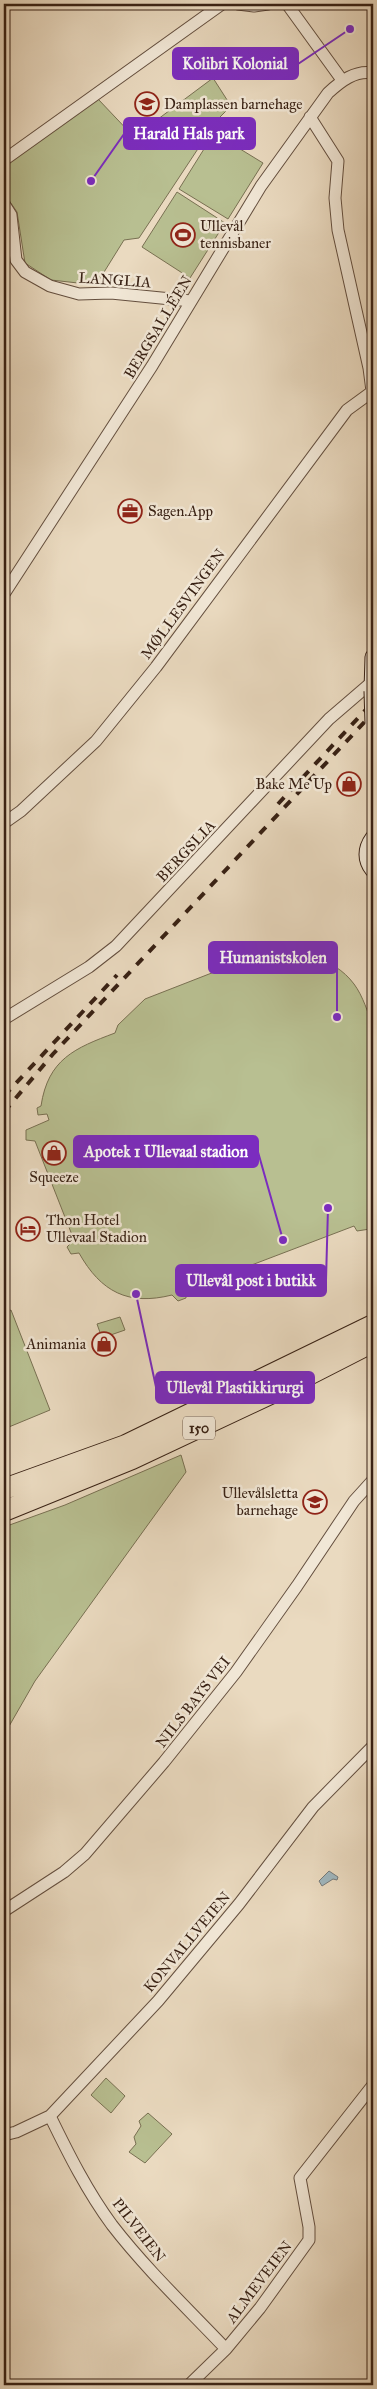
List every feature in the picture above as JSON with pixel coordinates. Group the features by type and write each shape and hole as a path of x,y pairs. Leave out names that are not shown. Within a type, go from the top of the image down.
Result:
{"highway":[{"name":"150","path":"4,1488 126,1445 373,1325"},
{"name":"150","path":"9,1510 132,1459 283,1388 373,1342"},
{"path":"4,1482 51,1473"}],"main road":[{"path":"373,657 373,723"},
{"path":"373,838 367,854 368,862 373,870"}],"street":[{"path":"4,160 222,4"},
{"path":"238,4 254,6 268,4"},
{"path":"287,4 342,80 366,72 373,73"},
{"name":"BERGSALLÉEN","path":"4,594 152,366 261,186 310,117 342,80"},
{"path":"310,117 338,161 335,198 338,230 373,391"},
{"name":"LANGLIA","path":"4,204 11,215 16,260 25,272 50,286 79,294 111,292 191,302"},
{"name":"MØLLESVINGEN","path":"4,823 21,812 96,741 156,667 347,410 373,391"},
{"name":"BERGSLIA","path":"4,1018 89,967 116,946 329,719 372,686"},
{"name":"NILS BAYS VEI","path":"4,1911 21,1902 64,1872 85,1854 164,1762 236,1672 354,1501 373,1480"},
{"name":"KONVALLVEIEN","path":"4,2135 16,2132 50,2116 158,2001 239,1904 313,1807 373,1746"},
{"name":"ALMEVEIEN","path":"189,2385 226,2349 260,2308 309,2240 309,2227 300,2178 373,2085"},
{"name":"PILVEIEN","path":"50,2116 75,2167 112,2224 153,2272 226,2349"}],"green space":[{"path":"213,78 231,106 217,120 139,238 124,240 96,285 51,280 25,263 17,212 4,193 4,168 7,164 98,99 134,137"},
{"path":"214,133 263,163 228,219 179,189"},
{"name":"Ullevål tennisbaner","path":"177,192 225,223 190,278 142,247"},
{"path":"263,953 265,958 290,955 314,958 336,967 354,984 365,1005 373,1027 373,1221 368,1224 370,1229 357,1231 354,1226 186,1290 186,1298 178,1301 172,1295 142,1299 117,1293 97,1278 79,1253 71,1254 67,1247 74,1240 35,1141 26,1140 26,1130 49,1120 47,1114 38,1115 37,1108 41,1106 50,1077 57,1066 76,1050 115,1033 118,1025 145,999"},
{"path":"11,1310 50,1410 4,1429 4,1313"},
{"path":"120,1317 125,1330 102,1338 97,1324"},
{"path":"181,1455 186,1472 35,1681 4,1735 4,1527 65,1505"},
{"path":"106,2078 125,2096 111,2113 91,2095"},
{"path":"148,2113 172,2134 145,2163 129,2152 136,2144 134,2137 141,2126 139,2121"}],"water":[{"path":"329,1871 338,1877 337,1880 333,1879 322,1886 319,1881"}],"railway":[{"path":"278,804 373,702"},
{"path":"4,1112 53,1054 373,713"},
{"path":"4,1096 117,975"}],"place":[{"name":"Kolibri Kolonial","path":"350,29"},
{"name":"Damplassen barnehage","path":"147,104"},
{"name":"Harald Hals park","path":"91,181"},
{"name":"Ullevål tennisbaner","path":"183,235"},
{"name":"Sagen.App","path":"130,511"},
{"name":"Bake Me Up","path":"349,784"},
{"name":"Humanistskolen","path":"337,1017"},
{"name":"Squeeze","path":"54,1153"},
{"name":"Ullevål post i butikk","path":"328,1208"},
{"name":"Thon Hotel Ullevaal Stadion","path":"28,1229"},
{"name":"Apotek 1 Ullevaal stadion","path":"283,1240"},
{"name":"Ullevål Plastikkirurgi","path":"136,1294"},
{"name":"Animania","path":"104,1344"},
{"name":"Ullevålsletta barnehage","path":"315,1502"}]}
